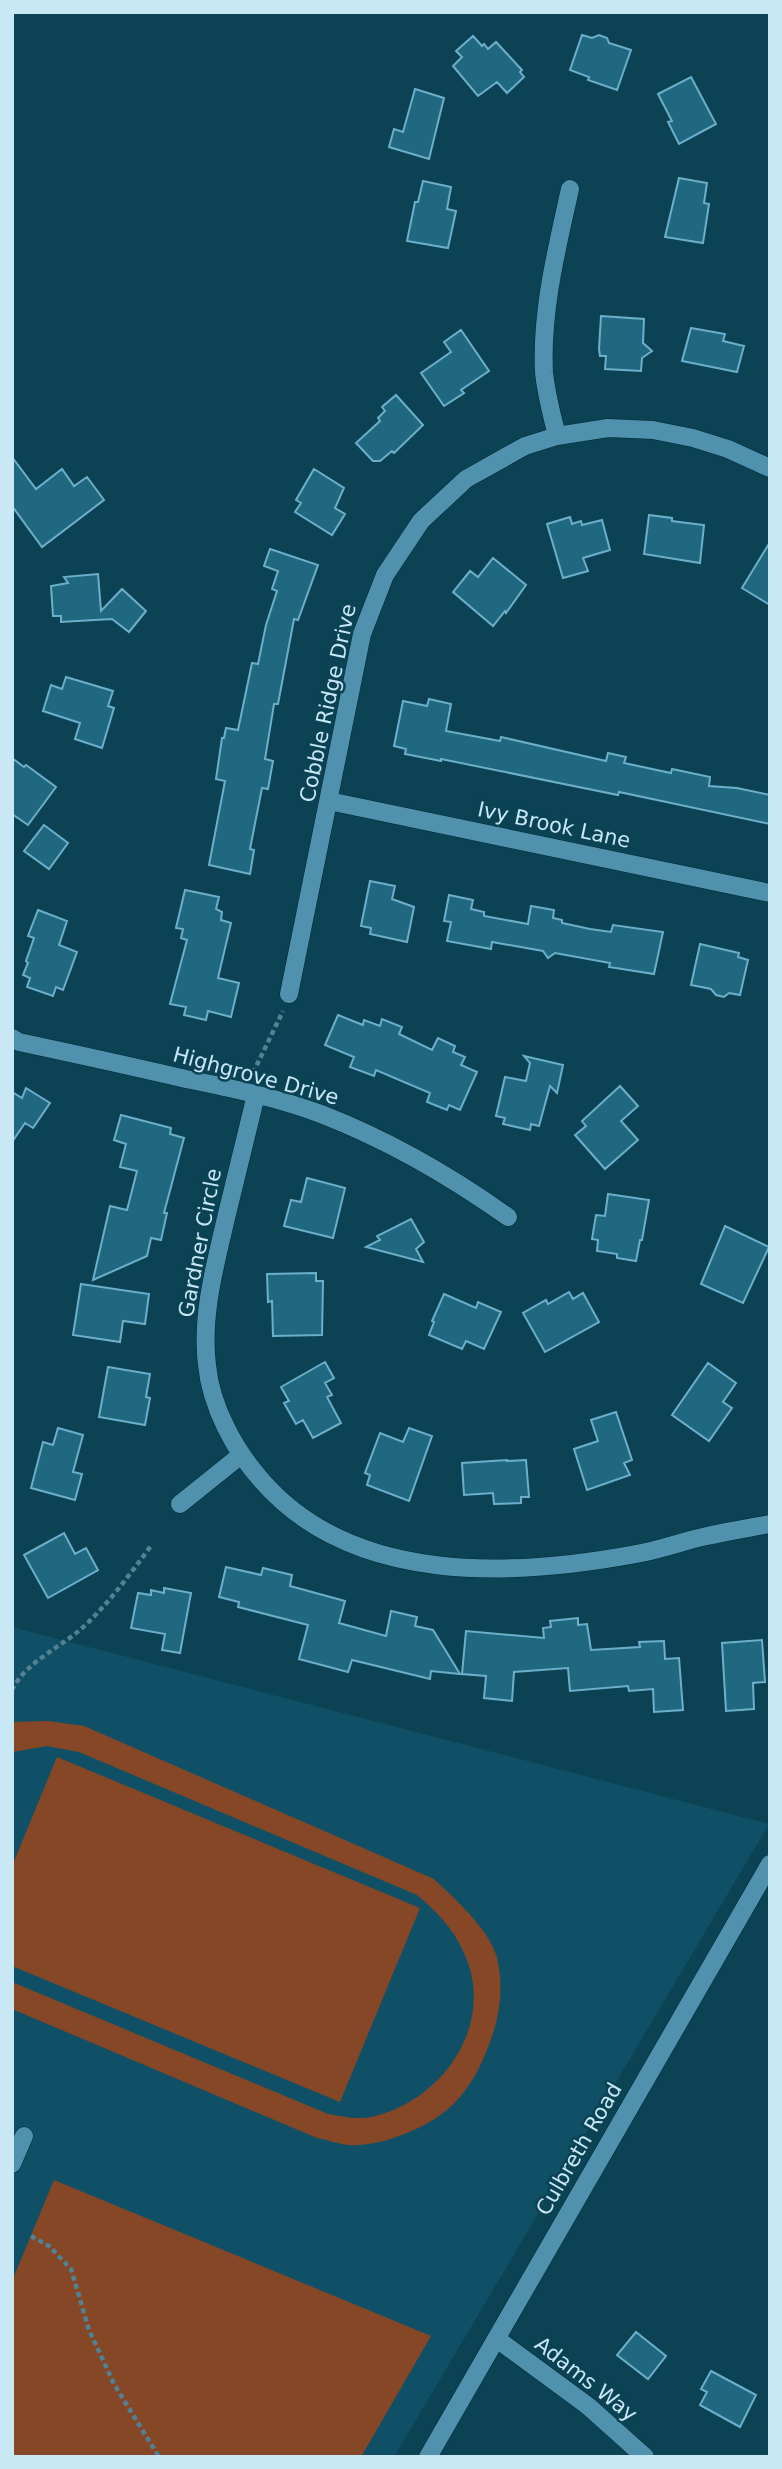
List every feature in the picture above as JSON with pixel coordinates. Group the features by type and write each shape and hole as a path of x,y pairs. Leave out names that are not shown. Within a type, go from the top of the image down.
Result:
{"street":[{"path":"557,436 544,370 545,334 553,275 570,189"},
{"name":"Cobble Ridge Drive","path":"289,994 362,634 385,575 421,521 466,480 525,446 557,436 608,428 653,430 728,449 770,468"},
{"name":"Ivy Brook Lane","path":"329,801 770,893"},
{"name":"Highgrove Drive","path":"12,1038 19,1042 256,1095 318,1113 379,1139 456,1181 508,1217"},
{"name":"Gardner Circle","path":"256,1095 211,1283 206,1331 207,1366 226,1428 241,1455 273,1494 309,1524 369,1551 433,1564 491,1569 552,1566 637,1554 709,1535 770,1524"},
{"path":"180,1504 241,1455"},
{"name":"Culbreth Road","path":"428,2457 770,1864"},
{"path":"12,2164 24,2136"},
{"name":"Adams Way","path":"497,2339 588,2406 645,2457"}],"path":[{"path":"253,1073 289,994"},
{"path":"12,1690 15,1683 32,1667 80,1629 110,1599 152,1546"},
{"path":"31,2236 49,2246 71,2269 89,2330 114,2384 159,2457"}],"shaded area":[{"path":"12,1627 769,1824 394,2457 12,2457"},
{"path":"48,1721 84,1726 434,1879 471,1915 487,1937 497,1958 500,1990 496,2022 483,2060 466,2090 443,2113 414,2130 379,2142 341,2144 317,2138 12,2009 12,1982 328,2114 360,2118 397,2109 420,2095 440,2077 457,2056 468,2032 473,2006 472,1980 460,1944 444,1921 417,1895 79,1752 47,1746 12,1752 12,1722"},
{"path":"57,1757 420,1908 340,2102 12,1966 12,1866"},
{"path":"54,2180 431,2336 361,2457 12,2457 12,2281"}],"building":[{"path":"582,35 592,38 599,35 607,38 609,43 631,50 617,90 588,80 589,77 570,70"},
{"path":"473,36 488,49 496,42 522,70 520,72 524,77 507,93 497,82 478,96 453,66 462,57 456,51"},
{"path":"691,77 716,124 679,144 668,122 672,121 658,94"},
{"path":"415,89 444,98 429,159 389,147 394,129 403,132"},
{"path":"679,178 707,183 704,203 709,204 703,243 665,237"},
{"path":"423,181 451,187 447,209 456,211 448,248 407,241 415,202 418,202"},
{"path":"601,316 644,319 643,343 652,351 642,358 641,371 605,369 606,356 600,356 599,349"},
{"path":"691,328 725,334 723,341 744,346 737,372 682,361"},
{"path":"461,330 489,371 461,390 464,393 444,406 421,373 451,352 444,342"},
{"path":"396,395 423,425 394,453 392,451 380,461 373,461 356,443 380,421 378,418 385,411 382,407"},
{"path":"12,457 36,489 62,469 74,486 87,477 104,500 42,547 12,506"},
{"path":"314,469 344,488 335,508 345,514 332,535 295,512 301,503 296,500"},
{"path":"649,515 704,525 700,563 644,554"},
{"path":"570,517 572,524 581,521 582,525 602,520 610,550 583,558 588,571 563,578 547,524"},
{"path":"770,542 770,605 742,588"},
{"path":"270,549 318,565 298,620 294,619 278,704 274,704 265,759 273,761 268,789 262,788 250,849 254,850 250,874 209,865 225,781 216,779 222,738 226,728 238,730 252,663 258,664 277,591 272,589 278,571 264,566"},
{"path":"493,558 526,585 493,626 453,592 470,571 478,577"},
{"path":"98,574 101,611 122,589 146,611 129,632 112,619 61,622 61,616 53,616 51,586 68,583 64,577"},
{"path":"66,677 113,691 108,706 114,708 102,748 75,739 80,723 43,711 51,685 62,689"},
{"path":"429,699 451,704 446,731 500,741 501,737 606,761 608,753 626,757 624,763 671,773 672,769 710,777 709,786 737,788 770,795 770,824 619,792 618,795 405,754 406,749 394,746 403,701 427,706"},
{"path":"12,758 56,787 28,825 12,814"},
{"path":"44,825 68,843 49,869 24,851"},
{"path":"370,881 395,886 392,899 414,907 407,942 370,934 371,928 361,926"},
{"path":"185,890 219,897 216,909 222,912 221,920 231,923 218,978 239,983 231,1017 208,1011 206,1020 184,1015 186,1007 170,1004 187,940 181,938 183,929 176,928"},
{"path":"449,895 473,900 471,909 484,912 484,916 528,924 531,906 554,910 553,918 562,920 562,923 590,929 611,932 613,925 663,932 654,974 609,967 610,963 555,953 548,958 543,951 492,942 491,949 447,941 451,922 444,921"},
{"path":"38,910 67,921 59,945 77,952 63,990 56,987 53,996 27,987 30,978 23,975 34,938 28,936"},
{"path":"700,944 739,953 738,957 748,960 740,995 729,993 724,997 716,995 711,989 691,985"},
{"path":"338,1015 363,1025 364,1020 380,1026 382,1019 402,1027 399,1034 432,1050 438,1038 455,1046 453,1052 465,1057 461,1065 477,1072 460,1110 449,1105 447,1110 427,1102 430,1093 376,1070 374,1076 350,1067 354,1057 325,1045"},
{"path":"524,1056 563,1065 557,1093 550,1086 539,1126 531,1124 530,1130 503,1124 505,1118 496,1116 505,1077 526,1081 530,1063"},
{"path":"620,1086 638,1106 621,1121 638,1140 605,1169 575,1135 586,1126 582,1121"},
{"path":"26,1088 50,1103 33,1128 25,1123 12,1142 12,1092 22,1098"},
{"path":"121,1115 171,1128 170,1134 184,1138 164,1213 167,1213 161,1240 151,1238 147,1256 93,1280 110,1206 127,1210 137,1171 120,1167 126,1144 114,1140"},
{"path":"307,1178 345,1188 333,1238 284,1226 291,1200 301,1202"},
{"path":"608,1194 649,1200 636,1261 597,1251 598,1240 592,1239 596,1215 605,1216"},
{"path":"411,1219 424,1242 416,1249 423,1262 366,1247 380,1240 377,1236"},
{"path":"725,1226 769,1247 743,1303 701,1284"},
{"path":"316,1273 316,1281 323,1281 322,1335 273,1336 272,1301 268,1302 267,1274"},
{"path":"81,1284 149,1294 145,1324 123,1321 120,1342 73,1335"},
{"path":"569,1292 573,1299 583,1293 599,1322 545,1352 523,1313 546,1300 548,1304"},
{"path":"444,1294 476,1308 478,1302 501,1312 484,1349 466,1341 462,1349 429,1335"},
{"path":"325,1362 334,1378 325,1383 332,1395 327,1397 341,1423 313,1438 303,1420 296,1424 284,1403 289,1401 281,1387"},
{"path":"708,1363 736,1383 723,1402 732,1408 709,1441 672,1415"},
{"path":"108,1367 150,1374 146,1397 150,1398 145,1425 99,1417"},
{"path":"616,1412 632,1460 624,1463 630,1475 587,1490 574,1449 598,1441 591,1420"},
{"path":"58,1428 83,1435 73,1472 82,1474 75,1500 31,1488 43,1442 53,1445"},
{"path":"409,1428 432,1436 409,1501 367,1485 370,1475 365,1473 380,1433 403,1442"},
{"path":"526,1460 529,1497 521,1497 521,1503 494,1504 493,1493 464,1495 462,1463"},
{"path":"64,1533 75,1554 86,1548 98,1570 48,1598 24,1555"},
{"path":"226,1567 261,1575 263,1568 292,1575 290,1586 345,1601 339,1623 386,1636 391,1611 417,1617 415,1626 433,1630 460,1674 431,1671 430,1679 352,1660 348,1672 299,1659 308,1625 238,1607 239,1602 219,1597"},
{"path":"164,1588 191,1593 180,1653 162,1650 165,1634 131,1628 138,1593 151,1595 151,1590 164,1593"},
{"path":"578,1618 578,1625 587,1624 591,1650 640,1647 639,1642 664,1641 665,1659 679,1658 683,1710 654,1712 653,1689 629,1691 628,1686 570,1691 568,1668 514,1672 512,1701 484,1698 486,1676 462,1674 466,1631 544,1638 543,1628 551,1627 550,1621"},
{"path":"762,1640 765,1682 753,1683 754,1709 726,1711 722,1643"},
{"path":"636,2332 666,2356 648,2379 617,2355"},
{"path":"711,2371 756,2395 740,2427 700,2405 707,2392 701,2389"}]}
